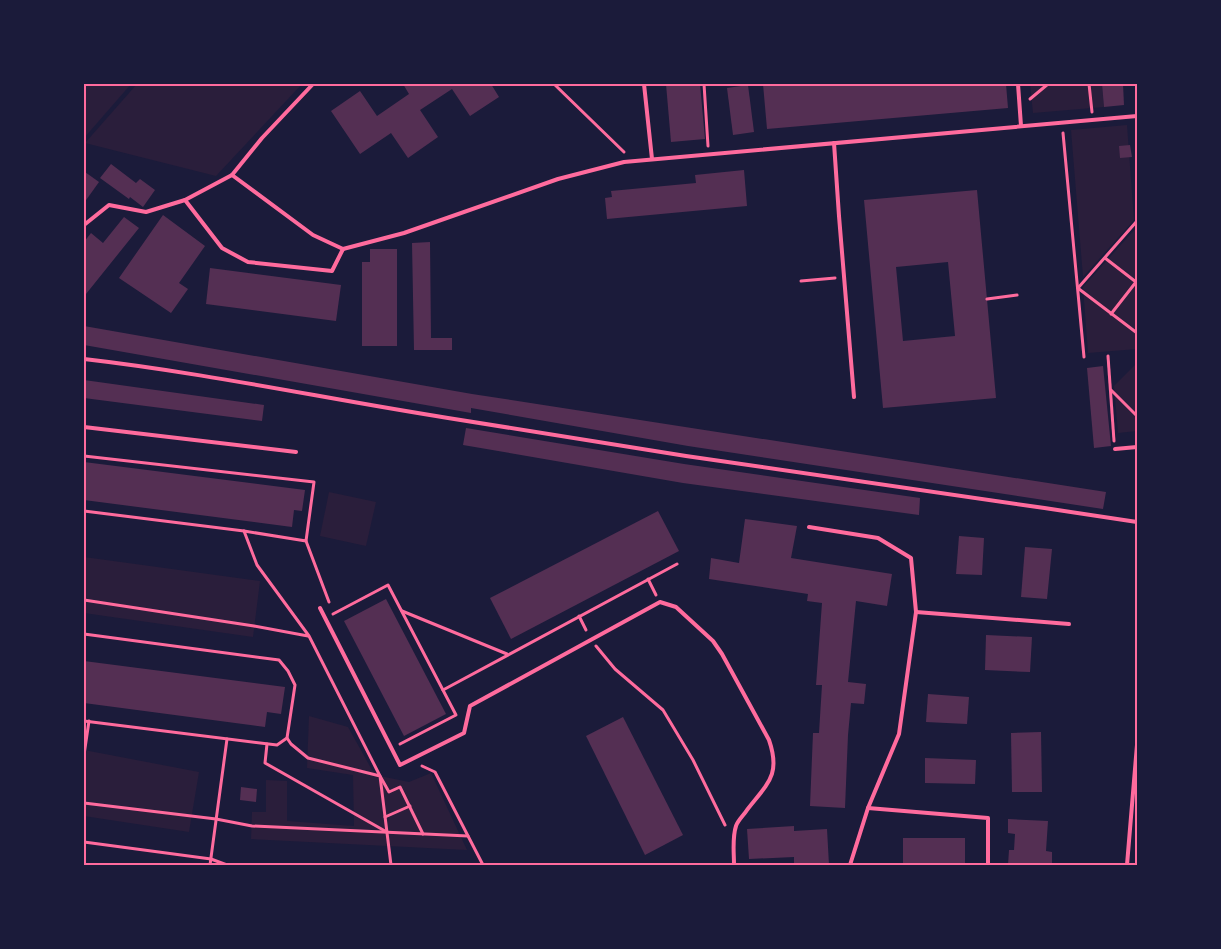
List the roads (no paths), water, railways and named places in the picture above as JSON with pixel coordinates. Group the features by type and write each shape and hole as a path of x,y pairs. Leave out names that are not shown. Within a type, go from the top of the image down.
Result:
{"lane":[{"path":"84,225 109,206 146,212 185,200 232,175 262,138 313,84"},
{"path":"644,84 652,160"},
{"path":"1018,84 1021,126"},
{"path":"232,175 313,235 343,250 404,233 558,179 624,162 1137,116"},
{"path":"834,143 854,397"},
{"path":"185,200 222,248 248,262 332,271 343,250"},
{"path":"84,360 128,364 254,384 446,418 684,456 923,489 1137,522"},
{"path":"84,427 296,452"},
{"path":"1115,449 1137,447"},
{"path":"1126,865 1137,745 1137,486"},
{"path":"809,527 878,538 911,558 916,612 898,734 868,808 850,865"},
{"path":"320,608 400,765 464,732 470,706 660,602 676,607 713,641 722,654 769,740 774,754 774,770 769,782 736,825 733,842 734,865"},
{"path":"916,612 1069,624"},
{"path":"868,808 988,818 988,865"}]}
